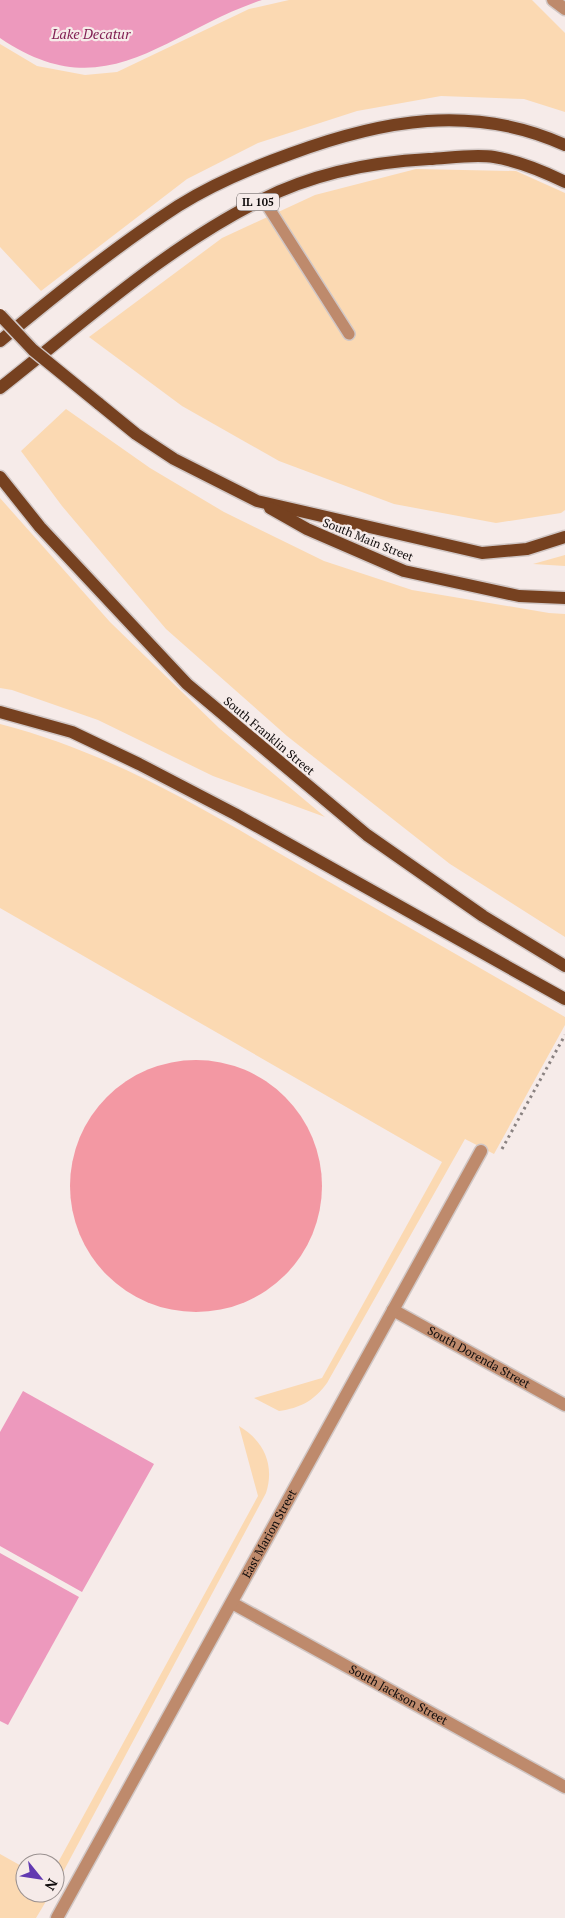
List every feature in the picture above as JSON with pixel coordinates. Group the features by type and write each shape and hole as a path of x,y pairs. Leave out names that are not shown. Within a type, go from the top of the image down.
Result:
{"main road":[{"path":"0,341 60,291 179,206 246,170 338,136 412,121 487,122 548,138 565,145"},
{"name":"IL 105","path":"0,388 152,268 217,224 262,199 318,178 390,161 493,157 541,170 565,182"},
{"path":"0,315 33,350 136,434 174,459 257,501 482,553 526,549 565,537"},
{"name":"South Franklin Street","path":"2,479 40,526 187,684 367,835 483,916 565,966"},
{"name":"South Main Street","path":"257,501 307,529 404,571 519,596 565,598"},
{"path":"0,712 72,732 139,764 235,814 565,999"}],"street":[{"path":"553,0 565,9"},
{"name":"East Marion Street","path":"58,1918 481,1151"},
{"name":"South Dorenda Street","path":"393,1310 565,1405"},
{"name":"South Jackson Street","path":"232,1603 565,1787"}],"lane":[{"path":"262,199 349,334"}],"path":[{"path":"498,1156 565,1035"}],"shaded area":[{"path":"289,0 532,0 565,33 565,112 524,99 441,96 357,111 258,143 187,179 41,291 0,247 0,44 37,66 85,75 117,72 249,9"},
{"path":"416,169 516,171 565,193 565,510 561,513 496,523 394,504 279,461 182,406 89,337 222,238 315,195"},
{"path":"66,409 150,468 224,512 324,561 412,590 565,614 565,937 450,864 287,736 166,629 62,506 21,451"},
{"path":"0,498 110,622 219,728 325,817 213,776 98,720 12,690 0,688"},
{"path":"565,555 565,566 533,564"},
{"path":"0,724 79,750 153,783 225,822 565,1017 565,1025 494,1154 465,1139 327,1383 317,1395 300,1406 279,1411 254,1398 322,1378 442,1162 0,908"},
{"path":"239,1426 255,1439 265,1455 269,1473 266,1493 65,1868 65,1853 63,1853 258,1496"},
{"path":"0,1854 15,1862 15,1903 45,1903 36,1918 0,1918"}],"water":[{"name":"Lake Decatur","path":"0,0 262,0 227,14 164,46 134,58 103,66 72,67 38,58 0,38"},
{"path":"23,1391 154,1464 82,1592 0,1546 0,1432"},
{"path":"0,1553 79,1597 8,1725 0,1721"}],"building":[{"path":"196,1060 221,1063 244,1070 266,1082 285,1097 300,1116 312,1138 319,1161 322,1186 319,1211 312,1234 300,1256 285,1275 266,1290 244,1302 221,1309 196,1312 171,1309 148,1302 126,1290 107,1275 92,1256 80,1234 73,1211 70,1186 73,1161 80,1138 92,1116 107,1097 126,1082 148,1070 171,1063"}]}
